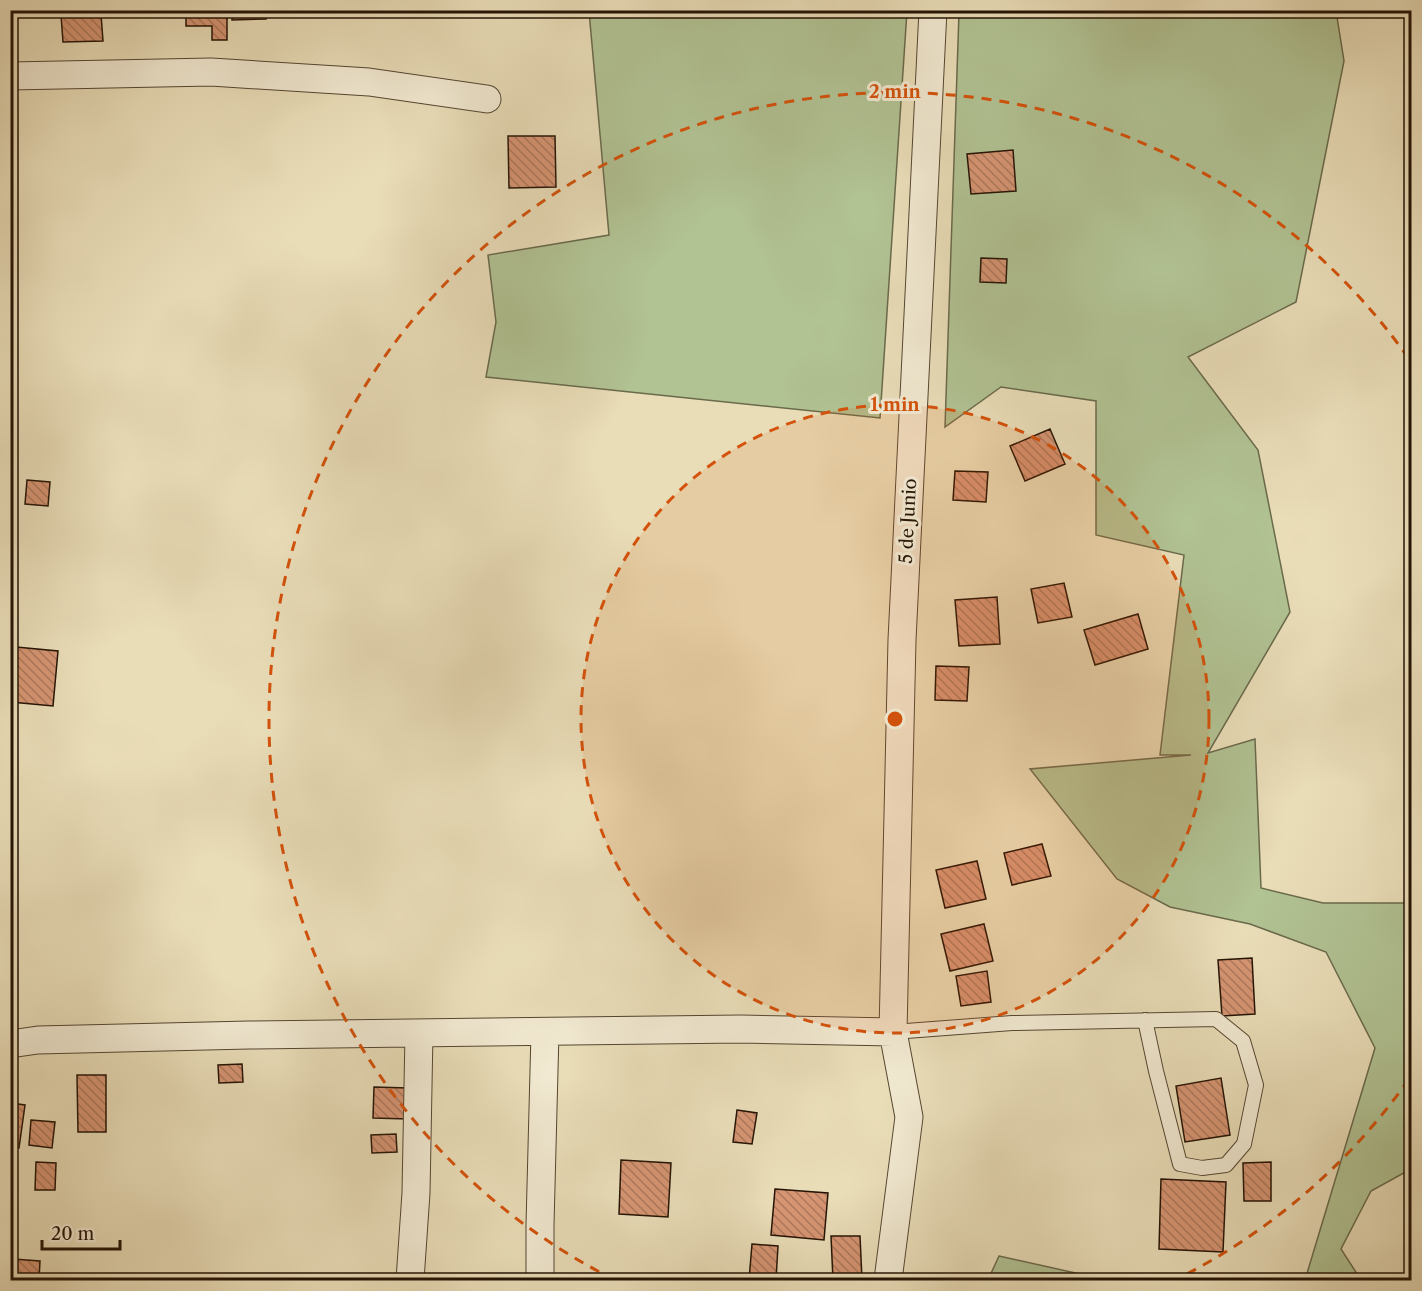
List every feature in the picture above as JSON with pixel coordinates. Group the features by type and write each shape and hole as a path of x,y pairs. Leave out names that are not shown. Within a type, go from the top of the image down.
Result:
{"street":[{"name":"5 de Junio","path":"888,1281 909,1117 893,1032 902,640 933,10"},
{"path":"10,76 211,72 369,82 487,99"},
{"path":"10,1044 38,1040 419,1033 741,1029 893,1032"},
{"path":"540,1281 545,1032"},
{"path":"410,1281 416,1193 419,1033"}],"lane":[{"path":"893,1032 1012,1023 1145,1020 1216,1019 1243,1041 1256,1085 1244,1144 1226,1165 1202,1168 1180,1164 1145,1020"}],"green space":[{"path":"971,10 1336,11 1344,61 1296,302 1188,357 1258,450 1290,612 1208,753 1255,739 1261,888 1323,903 1411,903 1411,1169 1371,1191 1341,1249 1361,1280 1305,1280 1375,1048 1326,952 1250,924 1170,907 1117,879 1030,769 1191,755 1160,755 1184,555 1096,535 1096,401 1001,387 945,427 959,13"},
{"path":"589,11 907,11 880,418 486,377 496,322 488,255 609,235"},
{"path":"999,1256 1107,1280 988,1280"}],"building":[{"path":"186,10 227,10 227,40 212,40 212,26 186,26"},
{"path":"232,10 266,10 266,19 232,20"},
{"path":"101,14 103,41 63,42 61,15"},
{"path":"508,136 555,136 556,187 509,188"},
{"path":"1013,150 1016,191 971,194 967,154"},
{"path":"981,258 1007,259 1006,283 980,282"},
{"path":"1050,429 1065,464 1025,481 1010,446"},
{"path":"955,471 988,472 986,502 953,500"},
{"path":"27,480 50,482 48,506 25,504"},
{"path":"1064,583 1072,617 1038,623 1031,589"},
{"path":"997,597 1000,644 959,646 955,600"},
{"path":"1138,614 1148,649 1095,665 1084,630"},
{"path":"16,647 58,651 53,706 11,702"},
{"path":"936,666 969,667 967,701 935,700"},
{"path":"1042,844 1051,876 1012,885 1004,853"},
{"path":"977,861 986,899 945,908 936,870"},
{"path":"984,924 993,961 950,971 941,934"},
{"path":"1252,958 1255,1014 1222,1016 1218,960"},
{"path":"987,971 991,1002 961,1006 956,976"},
{"path":"242,1064 243,1082 219,1083 218,1065"},
{"path":"77,1075 106,1075 106,1132 78,1132"},
{"path":"1221,1078 1230,1135 1185,1142 1176,1086"},
{"path":"374,1087 408,1088 408,1119 373,1118"},
{"path":"10,1103 25,1105 19,1148 10,1147"},
{"path":"737,1110 757,1113 752,1144 733,1142"},
{"path":"31,1120 55,1122 52,1148 29,1145"},
{"path":"396,1134 397,1152 372,1153 371,1135"},
{"path":"621,1160 671,1163 668,1217 619,1214"},
{"path":"36,1162 56,1163 55,1190 35,1190"},
{"path":"1271,1162 1271,1201 1244,1201 1243,1163"},
{"path":"1161,1179 1226,1182 1223,1252 1159,1249"},
{"path":"775,1189 828,1193 824,1240 771,1235"},
{"path":"831,1236 860,1236 862,1280 833,1280"},
{"path":"752,1244 778,1246 776,1280 749,1280"},
{"path":"13,1259 40,1261 39,1280 11,1280"}]}
